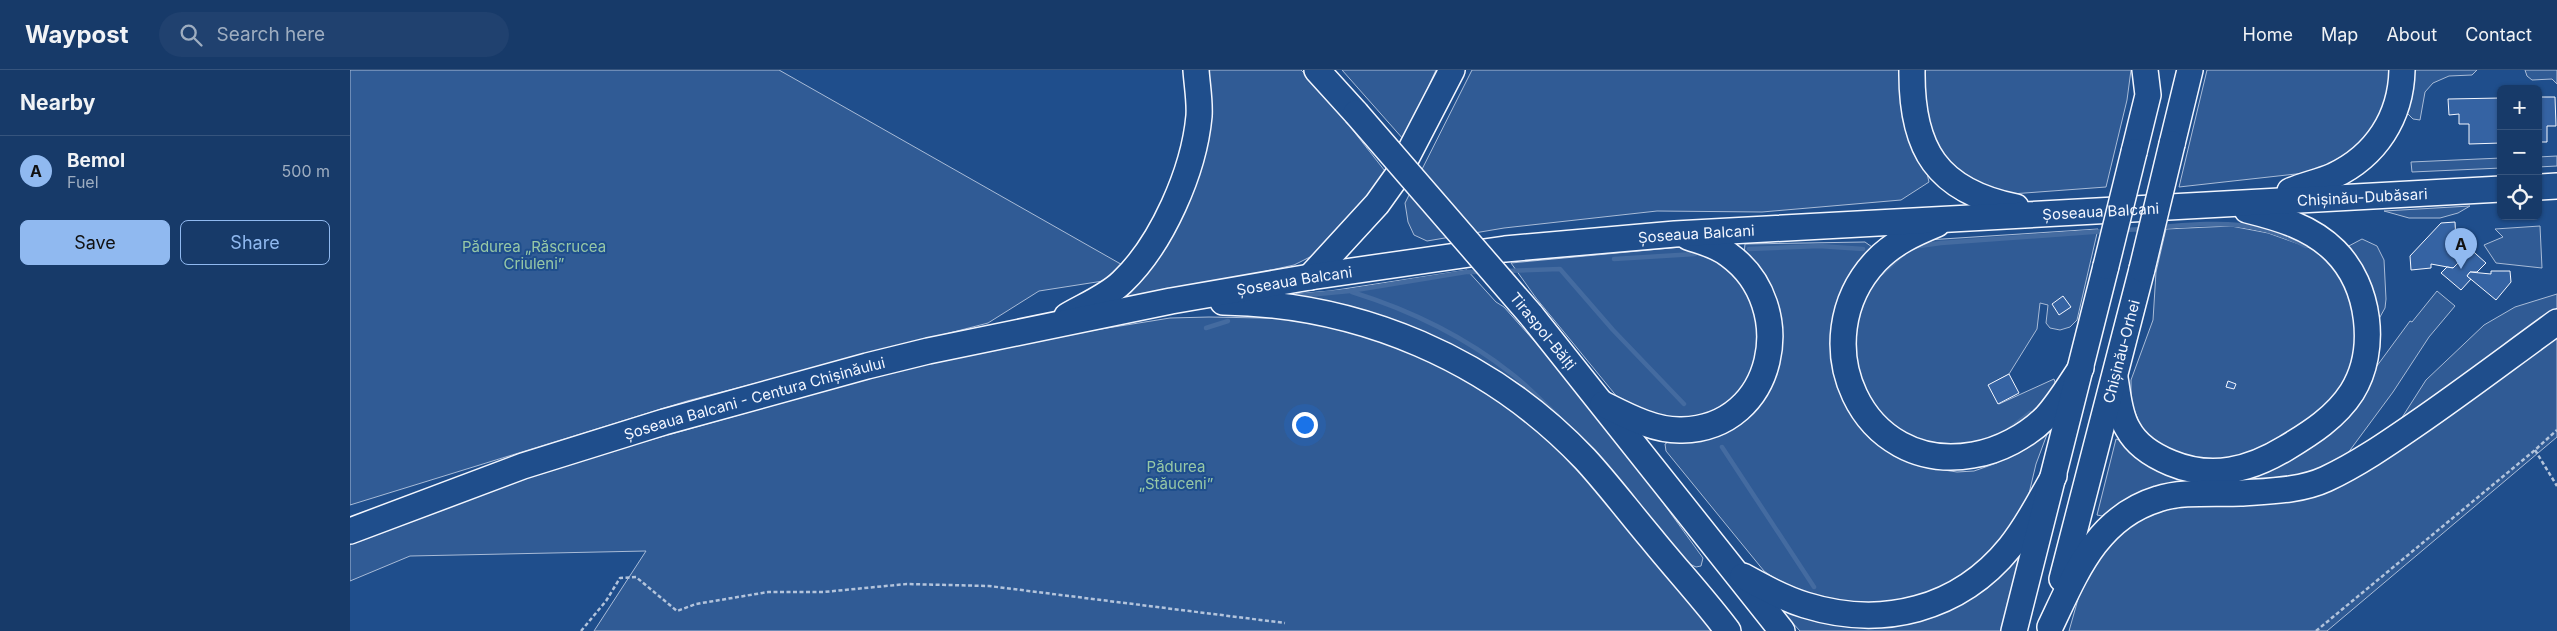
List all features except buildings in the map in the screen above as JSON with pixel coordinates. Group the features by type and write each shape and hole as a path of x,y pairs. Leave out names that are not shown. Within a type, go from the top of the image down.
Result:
{"highway":[{"path":"1051,326 1120,284 1143,260 1162,232 1190,163 1196,141 1199,113 1196,70"},
{"name":"Tiraspol-Bălți","path":"1317,70 1531,316 1782,631"},
{"path":"1310,277 1377,204 1397,176 1452,70"},
{"path":"1912,70 1912,92 1917,126 1927,149 1943,174 1954,184 1983,199 2047,214"},
{"path":"2014,631 2148,95 2145,70"},
{"name":"Chișinău-Orhei","path":"2049,629 2142,269 2190,70"},
{"path":"2260,202 2334,176 2352,165 2375,146 2387,129 2396,108 2402,70"},
{"path":"2542,187 2557,186"},
{"name":"Chișinău-Dubăsari","path":"2225,204 2497,189"},
{"path":"2114,378 2127,428 2137,442 2149,452 2179,466 2215,473 2249,467 2286,448 2311,433 2330,417 2352,392 2364,365 2367,325 2363,301 2345,262 2321,240 2288,221 2225,204"},
{"name":"Șoseaua Balcani","path":"1171,301 1310,277 1506,249 1675,234 2225,204"},
{"path":"1952,218 1914,233 1886,251 1865,275 1849,308 1844,325 1842,350 1845,370 1858,404 1868,418 1884,432 1911,450 1946,458 1980,454 2018,438 2046,416 2081,368"},
{"path":"1599,402 1667,429 1690,430 1723,421 1738,411 1752,395 1765,371 1770,348 1769,323 1759,291 1753,281 1739,263 1722,250 1675,234"},
{"path":"1171,301 1294,306 1372,324 1429,346 1483,375 1520,401 1585,459 1725,628 1758,601"},
{"name":"Șoseaua Balcani - Centura Chișinăului","path":"350,531 523,466 664,422 928,351 1171,301"},
{"path":"2049,629 2083,559 2112,523 2132,510 2159,498 2274,491 2324,480 2371,455 2454,398 2557,322"},
{"path":"1735,573 1803,604 1842,614 1878,615 1901,613 1927,606 1971,586 1992,567 2024,527 2054,476"}],"path":[{"path":"2316,631 2557,430"},
{"path":"2535,450 2557,486"},
{"path":"581,631 606,601 620,578 636,577 677,611 696,604 768,592 824,592 907,584 980,586 1072,595 1285,623"}],"shaded area":[{"name":"Pădurea „Răscrucea Criuleni”","path":"350,70 779,70 1126,267 1103,281 1039,291 988,323 687,401 350,505"},
{"path":"1205,70 1301,70 1322,91 1385,171 1372,192 1324,250 1294,265 1115,304 1155,257"},
{"path":"1342,70 1436,70 1404,140"},
{"path":"1472,70 1903,70 1929,182 1901,200 1762,212 1657,211 1504,228 1427,241 1414,235 1408,222 1405,203"},
{"path":"1918,70 2131,70 2127,100 2106,187 1998,195 1968,186 1927,133"},
{"path":"2207,70 2396,70 2373,135 2323,171 2179,187"},
{"path":"2411,70 2477,70 2472,75 2449,76 2433,83 2425,92 2420,120 2413,119 2403,109"},
{"path":"2525,70 2557,70 2557,84 2552,79 2532,80 2527,76"},
{"path":"2557,156 2557,166 2542,167 2542,157"},
{"path":"2497,158 2497,168 2412,172 2411,162"},
{"path":"2470,206 2458,213 2440,218 2409,218 2384,211"},
{"path":"2231,226 2268,233 2313,249 2329,258 2343,276 2358,316 2353,369 2320,417 2239,462 2190,461 2145,437 2131,402 2131,380 2153,320 2156,272 2166,229"},
{"path":"2540,226 2542,268 2496,263 2484,245 2503,237 2495,229"},
{"path":"2098,229 2077,320 2070,327 2060,330 2050,328 2046,323 2048,305 2040,303 2037,329 2009,374 1989,385 1999,404 2054,379 2057,388 2019,428 1971,445 1933,447 1885,425 1859,378 1854,338 1862,302 1881,273 1912,248 1927,240"},
{"path":"2362,239 2377,246 2384,260 2385,308 2375,326 2343,249"},
{"path":"1865,242 1872,247 1843,392 1848,410 1869,438 1887,451 1905,460 1924,467 1957,472 1974,471 1997,463 2045,426 2049,429 2036,464 2027,502 1983,563 1921,599 1859,604 1812,596 1780,582 1764,571 1666,451 1665,444 1768,383 1744,254 1745,244"},
{"path":"1692,246 1737,274 1758,314 1760,344 1747,385 1716,414 1664,422 1618,398 1536,298 1511,263"},
{"path":"1467,270 1496,302 1504,307 1543,351 1656,493 1703,558 1701,566 1696,567 1675,557 1524,393 1296,301 1296,294 1330,291"},
{"path":"2437,291 2455,306 2429,337 2393,392 2342,461 2291,478 2129,501 2102,516 2097,515 2116,439 2244,479 2371,374 2410,321 2412,322"},
{"path":"2557,294 2557,310 2394,430 2426,380 2484,325 2515,307"},
{"name":"Pădurea „Stăuceni”","path":"1170,318 1317,319 1459,369 1573,457 1716,631 594,631 646,551 410,556 350,581 350,541 544,470 884,374 1045,338"},
{"path":"2557,331 2557,437 2327,631 2069,631 2082,585 2112,532 2174,505 2315,491"},
{"path":"2021,548 2002,631 1800,631 1779,608 1897,621"}],"waterway":[{"path":"2159,227 2199,224 2251,227 2287,237 2306,246"},
{"path":"2124,230 2144,229"},
{"path":"1912,247 1941,243 2106,231"},
{"path":"1749,249 1819,246 1863,249"},
{"path":"1882,273 1904,253"},
{"path":"1614,259 1695,254"},
{"path":"1505,271 1560,269 1613,330 1684,404"},
{"path":"1297,296 1350,291 1466,272 1482,272"},
{"path":"1352,292 1395,307 1456,336 1494,360 1557,415"},
{"path":"1206,328 1228,321"},
{"path":"2007,431 2030,413"},
{"path":"1722,447 1814,587"}],"place":[{"name":"Bemol","path":"2461,269"}]}
